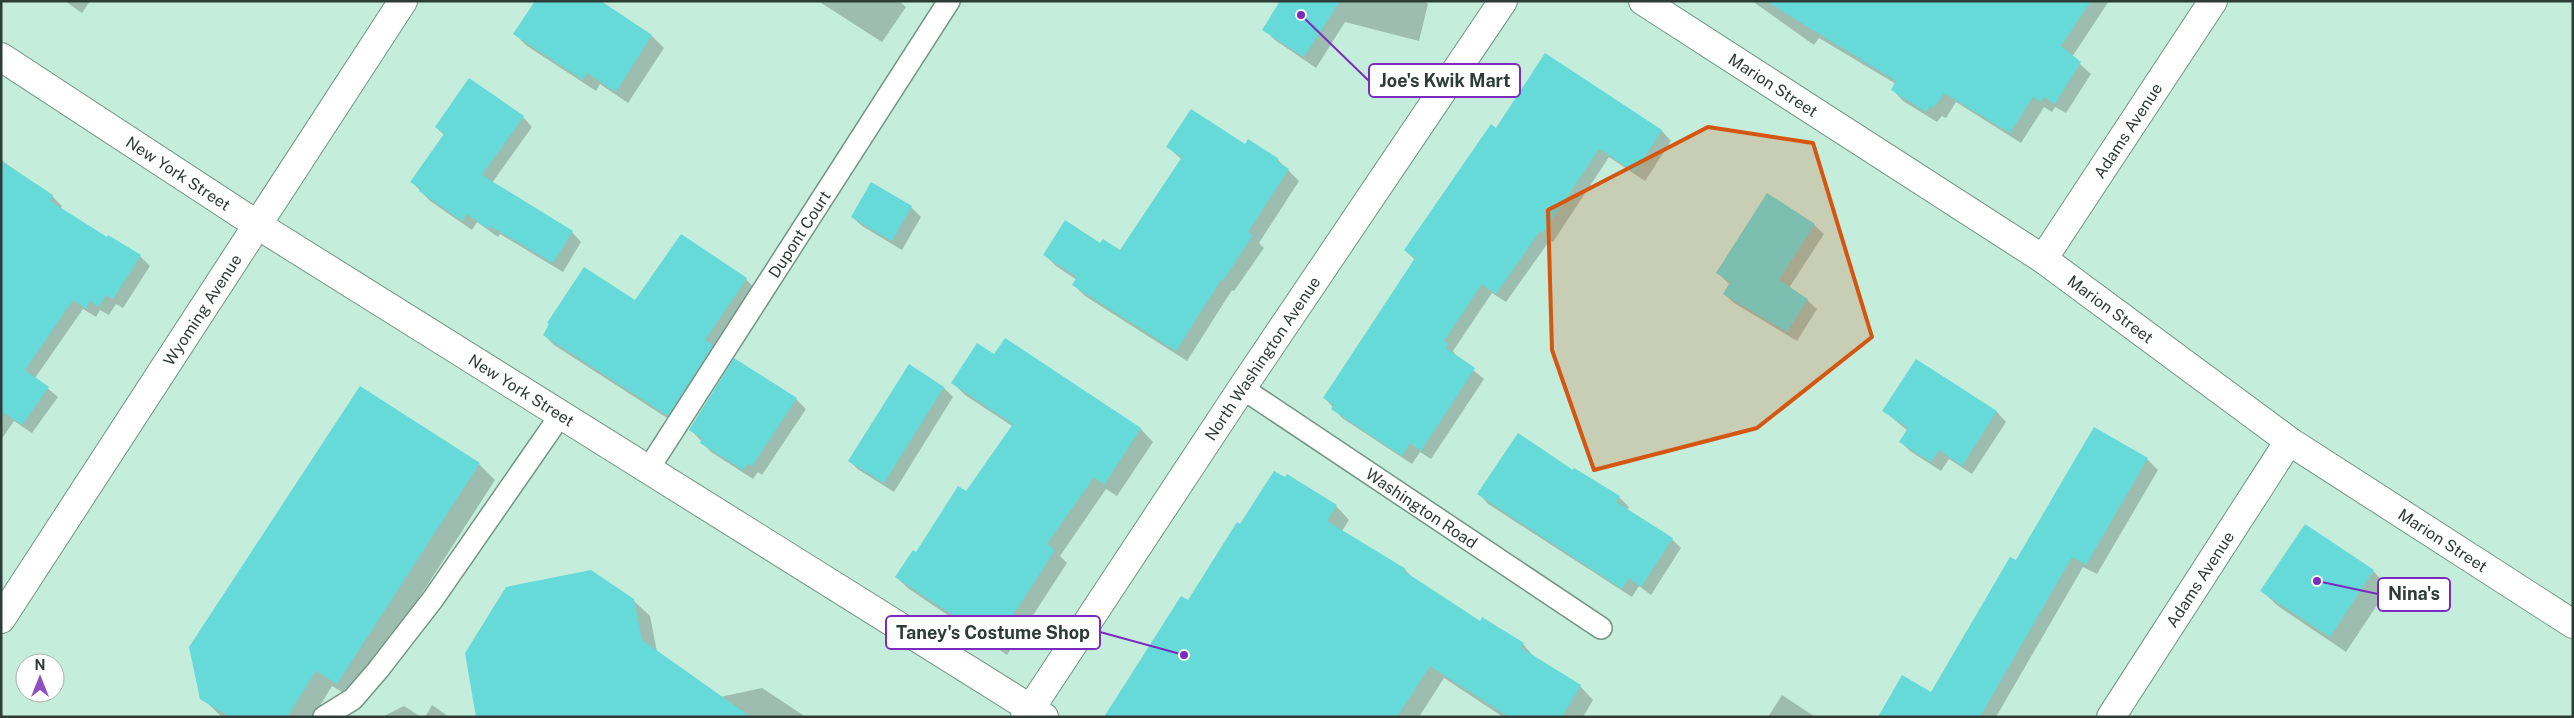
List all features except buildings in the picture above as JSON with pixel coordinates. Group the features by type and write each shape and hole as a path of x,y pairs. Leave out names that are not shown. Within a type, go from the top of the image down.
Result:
{"street":[{"name":"Wyoming Avenue","path":"1,619 256,224 403,1"},
{"name":"North Washington Avenue","path":"1033,714 1242,388 1503,1"},
{"name":"Marion Street","path":"1643,1 2043,259 2289,441 2573,624"},
{"name":"Adams Avenue","path":"2043,259 2213,1"},
{"name":"New York Street","path":"1,56 256,224 562,413 1033,714"},
{"name":"Adams Avenue","path":"2111,717 2289,441"}],"lane":[{"name":"Dupont Court","path":"649,468 949,1"},
{"name":"Washington Road","path":"1242,388 1601,628"},
{"path":"324,717 353,699 378,670 433,599 562,413"}],"highlighted area":[{"path":"1708,127 1813,143 1872,337 1757,428 1594,470 1552,350 1548,210"}],"place":[{"name":"Joe's Kwik Mart","path":"1301,15"},
{"name":"Nina's","path":"2317,581"},
{"name":"Taney's Costume Shop","path":"1184,655"}]}
